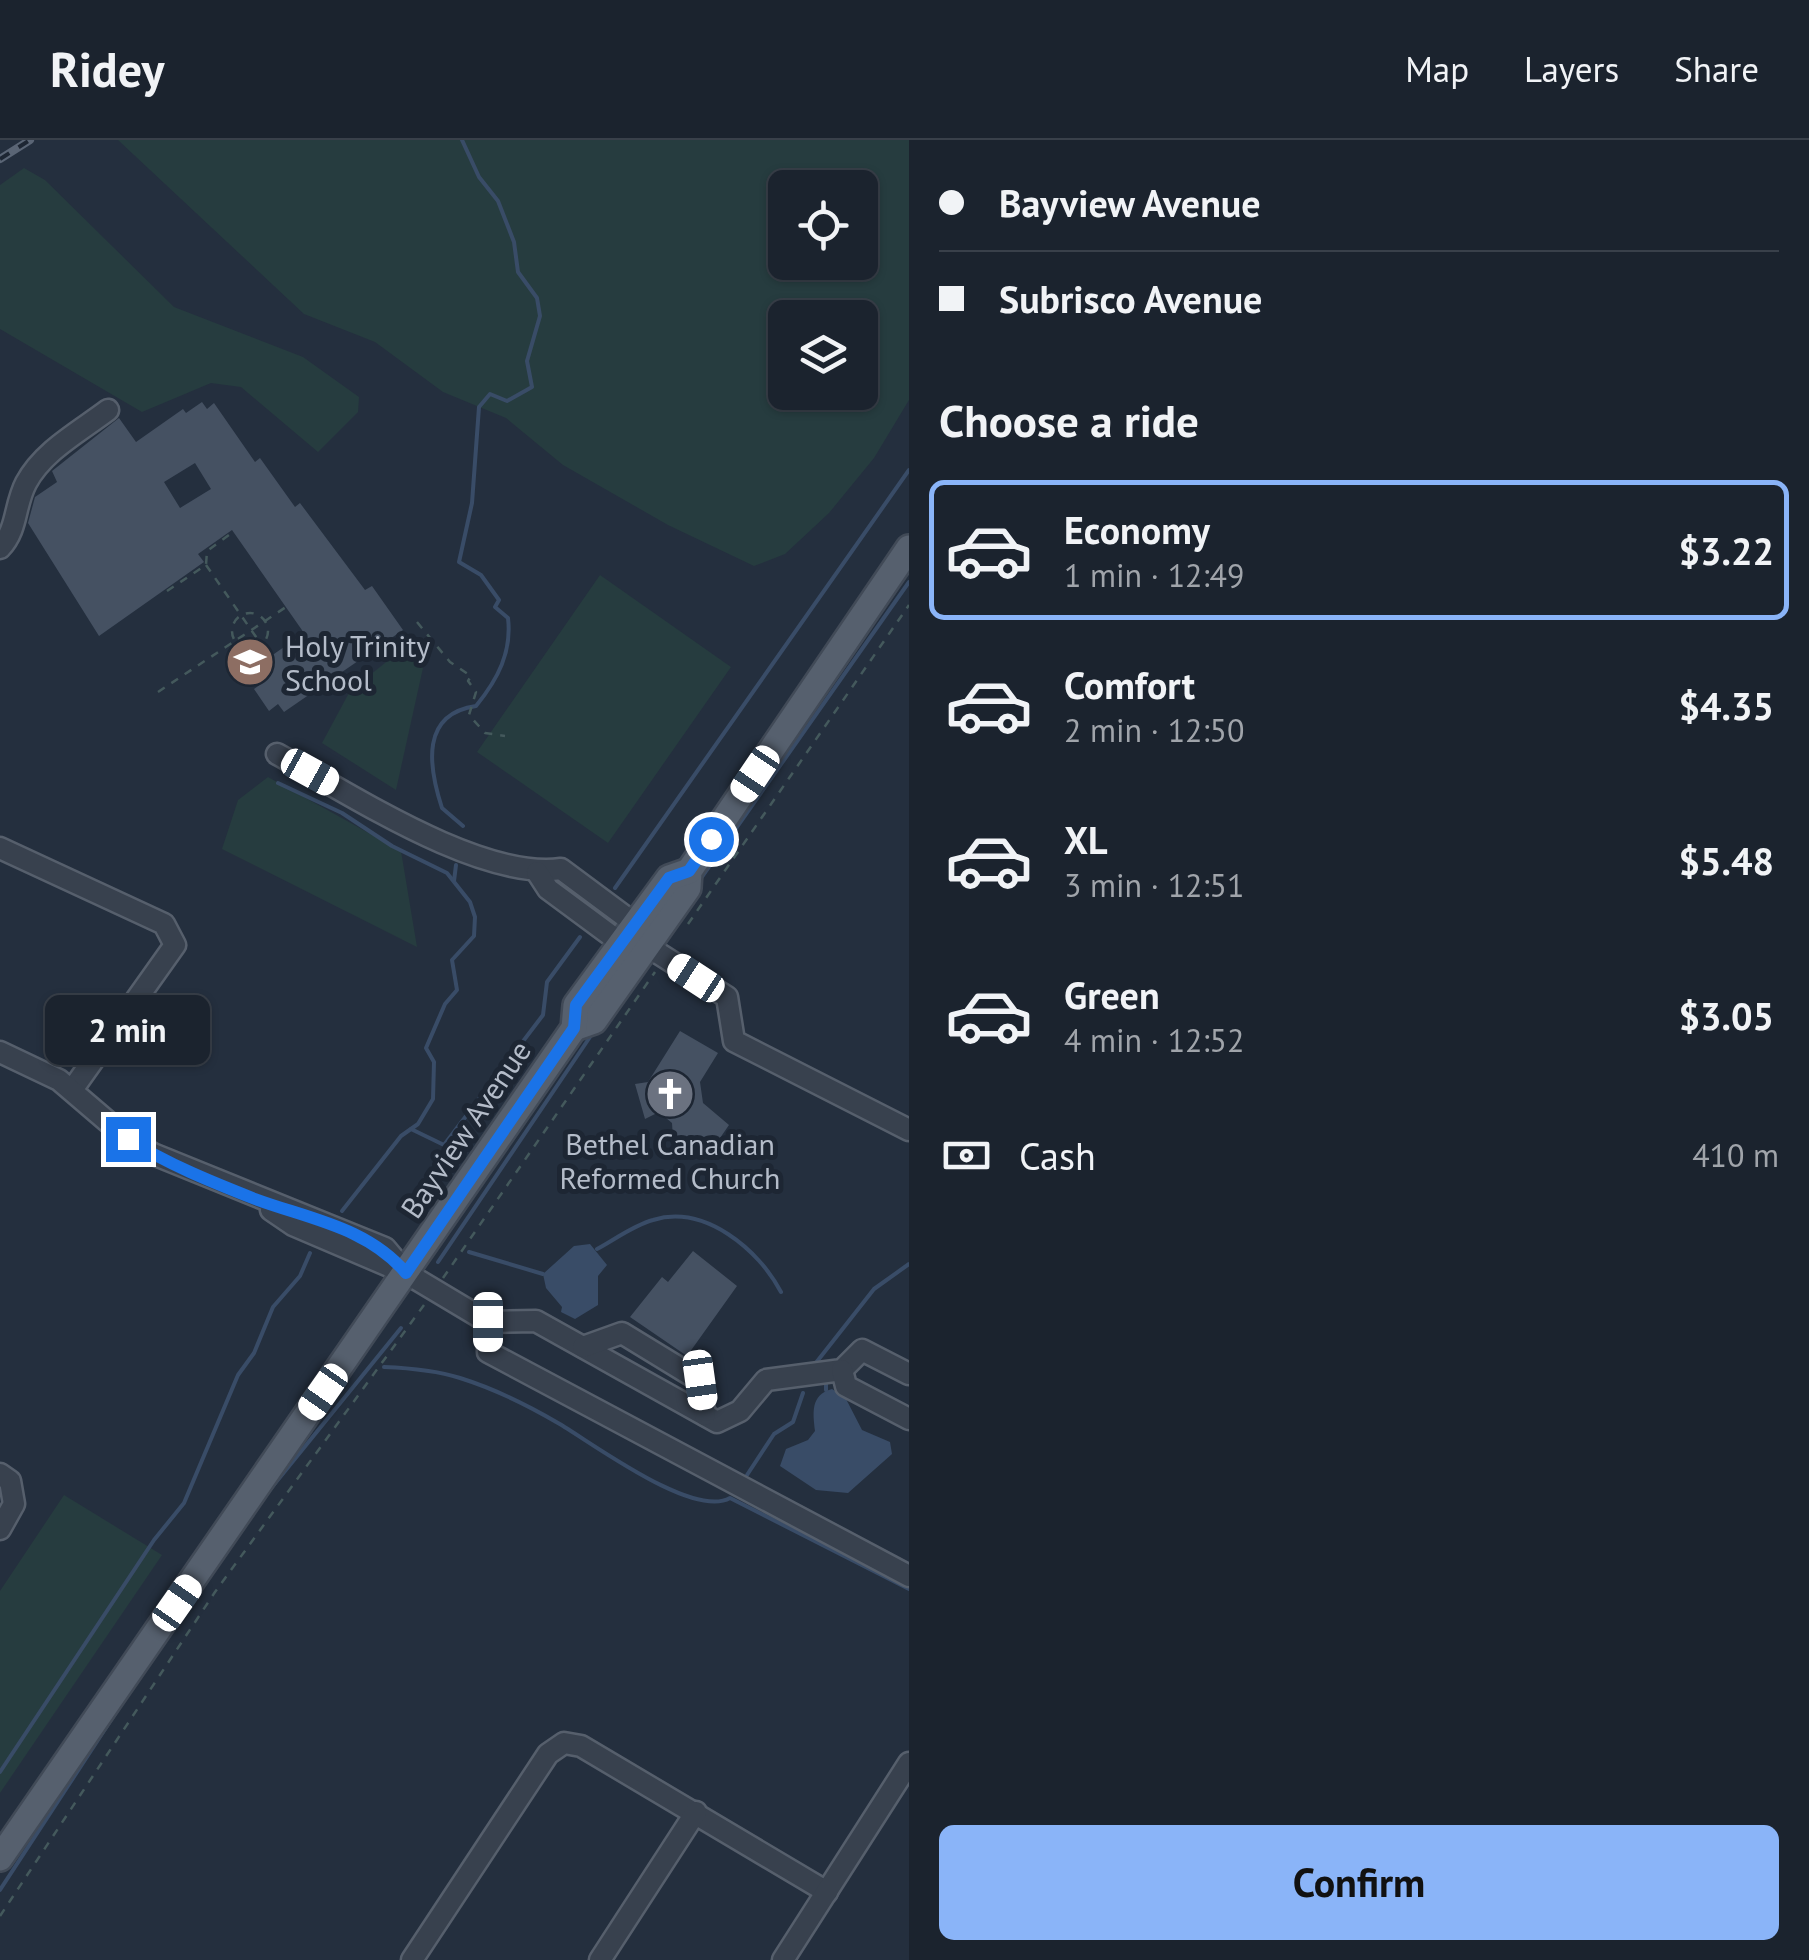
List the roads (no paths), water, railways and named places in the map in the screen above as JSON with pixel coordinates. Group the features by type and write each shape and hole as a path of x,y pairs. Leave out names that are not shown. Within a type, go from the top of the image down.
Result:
{"main road":[{"name":"Bayview Avenue","path":"0,1858 574,1028 594,1020 669,878 689,871 909,548"}],"street":[{"path":"0,548 12,536 23,488 40,461 108,410"},
{"path":"277,754 441,843 537,872 561,868 634,938 727,998 734,1040 909,1130"},
{"path":"0,848 164,924 172,934 175,945 72,1090"},
{"path":"0,1052 72,1090 140,1147 258,1200 293,1225 406,1273 488,1322 536,1321 717,1422 730,1418 766,1380 842,1370 862,1350 909,1374"},
{"path":"488,1322 488,1352 909,1576"},
{"path":"583,1347 622,1333 700,1380 704,1415"},
{"path":"842,1370 846,1386 909,1419"},
{"path":"0,1474 10,1481 14,1504 0,1530"},
{"path":"412,1960 556,1746 581,1746 827,1892"},
{"path":"783,1960 909,1762"},
{"path":"600,1960 696,1812"}],"water":[{"path":"590,1244 607,1265 598,1276 598,1305 575,1319 561,1312 562,1307 546,1288 543,1274 574,1246"},
{"path":"832,1389 845,1397 862,1430 890,1442 892,1454 848,1493 816,1490 780,1466 786,1449 808,1440 815,1431 816,1400"}],"waterway":[{"path":"462,140 479,177 498,201 514,242 518,272 537,298 540,316 527,361 532,387 507,401 490,394 479,407 472,503 459,562 481,575 499,600 495,607 508,618 509,630 502,665 491,686 476,706 446,719 433,744 434,775 442,808 463,826"},
{"path":"615,888 909,470"},
{"path":"699,881 909,582"},
{"path":"278,783 342,813 392,846 447,873 470,902 475,917 474,936 452,960 457,990 445,1004 426,1048 434,1062 433,1099 418,1124 401,1136 342,1211"},
{"path":"454,881 456,865"},
{"path":"411,1129 444,1145 543,1015 547,982 580,937"},
{"path":"438,1262 592,1034"},
{"path":"597,1249 653,1220 692,1219 711,1225 745,1247 781,1292"},
{"path":"469,1252 543,1274"},
{"path":"0,1772 154,1540 184,1503 238,1375 254,1353 273,1307 300,1276 310,1253"},
{"path":"815,1364 874,1289 909,1264"},
{"path":"268,1492 401,1328"},
{"path":"384,1367 441,1373 497,1392 668,1489 713,1502 730,1498 909,1589"},
{"path":"826,1384 826,1390"},
{"path":"747,1475 774,1434 793,1422 803,1393"},
{"path":"0,1890 126,1697"}],"railway":[{"path":"0,159 30,140"}],"place":[{"name":"Holy Trinity School","path":"250,662"},
{"name":"Bethel Canadian Reformed Church","path":"670,1094"}]}
